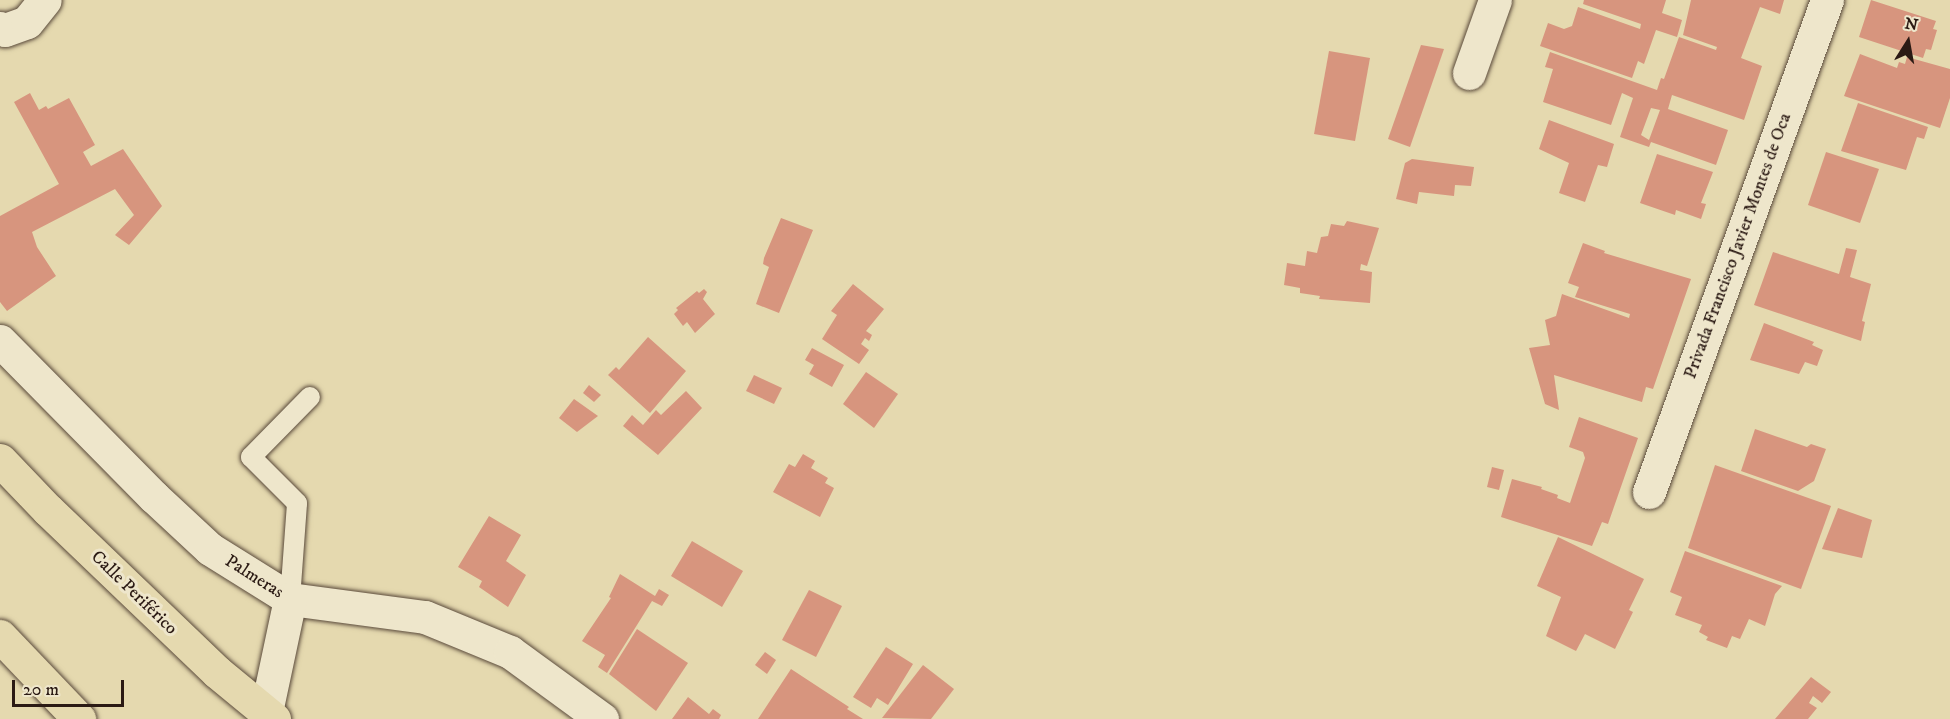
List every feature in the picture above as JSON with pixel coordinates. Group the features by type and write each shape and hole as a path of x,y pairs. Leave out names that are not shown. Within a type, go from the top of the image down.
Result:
{"highway":[{"name":"Calle Periférico","path":"0,460 48,510 209,664 270,716"},
{"path":"0,636 79,719"}],"street":[{"path":"2,29 27,22 45,0"},
{"path":"1469,73 1495,0"},
{"name":"Privada Francisco Javier Montes de Oca","path":"1649,492 1827,0"},
{"name":"Palmeras","path":"0,341 154,497 210,549 290,599 425,616 510,652 602,719"},
{"path":"270,716 290,599"}],"lane":[{"path":"290,599 297,503 251,457 310,397"}],"building":[{"path":"1584,0 1666,0 1662,13 1682,20 1677,37 1656,30 1644,64 1638,61 1632,78 1540,46 1548,23 1564,29 1572,26 1578,7 1640,29 1641,24 1583,4"},
{"path":"1691,0 1784,0 1780,14 1760,7 1741,58 1762,66 1744,120 1672,95 1668,109 1728,130 1716,165 1651,142 1649,147 1620,137 1633,98 1622,93 1611,125 1543,102 1553,69 1545,67 1550,52 1657,90 1661,78 1664,79 1679,37 1716,50 1717,47 1683,35","holes":["1651,108 1660,110 1649,140 1641,135"]},
{"path":"1871,0 1936,21 1933,29 1937,30 1931,50 1926,49 1923,58 1859,37"},
{"path":"1421,45 1444,49 1410,147 1388,139"},
{"path":"1329,51 1370,58 1355,141 1314,134"},
{"path":"1860,54 1897,68 1899,62 1905,64 1907,57 1950,69 1950,98 1940,128 1844,96"},
{"path":"30,93 39,110 46,106 48,109 69,98 95,145 83,152 91,166 123,149 162,206 129,245 115,235 134,215 115,189 32,232 37,247 56,276 7,311 0,302 0,216 59,184 14,102"},
{"path":"1858,103 1928,127 1924,139 1917,137 1906,170 1841,151"},
{"path":"1549,120 1614,144 1607,167 1598,165 1585,202 1559,193 1569,163 1539,149"},
{"path":"1826,152 1879,169 1860,223 1808,205"},
{"path":"1657,154 1713,172 1701,203 1706,204 1701,219 1676,210 1675,215 1640,203"},
{"path":"1412,159 1474,167 1471,186 1455,185 1454,196 1419,192 1417,204 1396,199 1405,163"},
{"path":"781,218 813,230 779,313 756,304 769,267 763,264 764,258"},
{"path":"1347,221 1379,228 1367,266 1361,264 1360,270 1372,272 1370,303 1319,299 1320,296 1300,293 1300,288 1284,285 1287,263 1305,266 1307,251 1317,253 1321,237 1328,236 1331,224 1344,226"},
{"path":"1583,243 1605,251 1604,253 1691,279 1653,389 1646,387 1642,402 1554,375 1559,410 1545,404 1529,348 1550,345 1545,320 1556,316 1562,294 1629,318 1630,314 1575,297 1579,287 1568,283"},
{"path":"1846,248 1857,250 1850,277 1871,284 1862,321 1865,322 1861,341 1754,305 1773,252 1839,274"},
{"path":"853,284 884,309 866,331 872,335 869,341 865,338 861,344 869,350 859,364 822,339 837,315 831,311"},
{"path":"704,289 707,292 703,299 715,314 695,333 687,322 683,326 674,314 678,310 676,308 697,291 699,293"},
{"path":"1764,323 1814,342 1812,345 1823,350 1817,366 1805,362 1799,374 1750,360"},
{"path":"648,337 686,371 650,413 608,375 616,367 619,370"},
{"path":"812,348 844,365 832,387 809,374 814,365 805,360"},
{"path":"866,372 898,394 874,428 843,404"},
{"path":"754,375 782,388 774,404 746,391"},
{"path":"589,385 601,395 594,402 583,393"},
{"path":"686,391 702,408 658,455 623,426 632,415 643,425 656,410 661,415"},
{"path":"574,399 598,416 577,432 559,418"},
{"path":"1579,417 1638,438 1608,524 1602,522 1592,546 1501,517 1512,479 1542,487 1541,489 1558,495 1557,498 1570,503 1585,458 1583,452 1569,447"},
{"path":"1755,429 1807,447 1811,444 1826,449 1814,481 1798,491 1741,471"},
{"path":"803,454 815,461 811,468 828,478 825,483 834,488 820,517 773,492 789,464 795,467"},
{"path":"1715,465 1831,506 1801,589 1688,548"},
{"path":"1492,467 1504,470 1499,490 1487,487"},
{"path":"1838,508 1872,520 1862,558 1822,549"},
{"path":"489,516 521,535 506,561 526,575 508,607 479,587 482,581 458,567"},
{"path":"1558,537 1644,579 1629,610 1633,612 1615,649 1585,634 1576,651 1546,636 1561,597 1537,586"},
{"path":"692,541 743,571 722,607 671,576"},
{"path":"1685,551 1782,586 1775,594 1765,626 1749,619 1740,639 1732,636 1727,648 1706,640 1708,637 1699,632 1702,625 1675,615 1682,597 1670,592"},
{"path":"620,574 655,596 659,589 669,595 662,606 652,601 607,673 598,667 605,655 582,641 611,598 609,597"},
{"path":"809,590 842,606 816,657 782,640"},
{"path":"637,629 688,663 656,711 609,674"},
{"path":"886,647 913,664 888,705 877,698 871,708 853,697"},
{"path":"765,652 776,660 767,674 755,665"},
{"path":"923,665 954,689 931,719 882,718"},
{"path":"791,669 849,707 847,709 863,719 758,719"},
{"path":"1811,677 1831,692 1822,703 1813,696 1809,703 1817,708 1808,719 1775,719"},
{"path":"688,697 709,714 713,709 721,715 719,719 672,719"}]}
